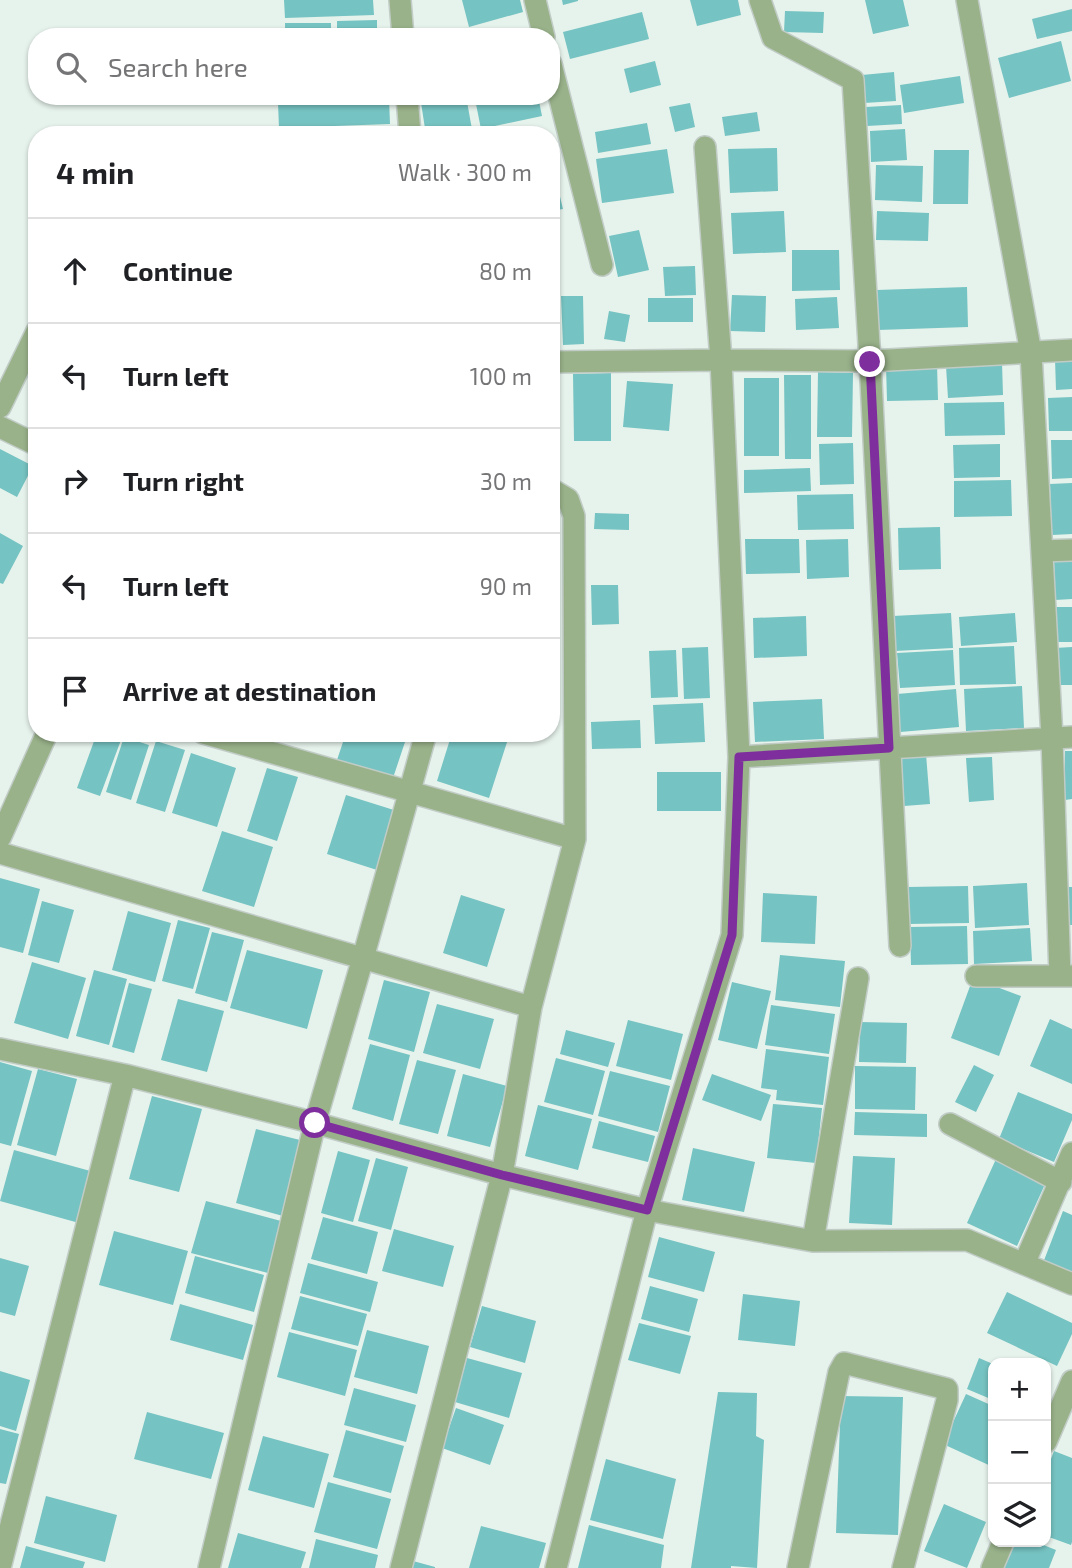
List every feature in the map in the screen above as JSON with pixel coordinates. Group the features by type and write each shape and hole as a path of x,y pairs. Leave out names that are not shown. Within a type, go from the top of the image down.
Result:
{"street":[{"path":"400,0 402,28"},
{"path":"535,0 542,28"},
{"path":"760,0 773,38 853,80 900,946"},
{"path":"967,0 1031,353 1042,551 1062,737 1066,976 976,976"},
{"path":"560,99 602,265"},
{"path":"408,105 409,126"},
{"path":"555,1568 647,1210 732,935 739,757 721,359 705,147"},
{"path":"0,407 28,349"},
{"path":"560,362 721,359 870,362 1072,350"},
{"path":"0,428 28,442"},
{"path":"401,1568 502,1175 531,1006 575,839 574,516 568,499 560,494"},
{"path":"1042,551 1072,550"},
{"path":"739,757 1062,737"},
{"path":"3,823 43,742"},
{"path":"259,742 409,792 575,839"},
{"path":"209,1568 315,1123 423,742"},
{"path":"0,853 531,1006"},
{"path":"813,1241 858,978"},
{"path":"0,1049 125,1076 315,1123 502,1175 647,1210 813,1241 967,1240 1072,1284"},
{"path":"1,1568 125,1076"},
{"path":"950,1124 1061,1182"},
{"path":"1024,1264 1072,1153"},
{"path":"797,1568 839,1372 844,1363 947,1389 947,1401 903,1568"},
{"path":"1051,1430 1072,1381"},
{"path":"992,1568 1001,1547"}],"building":[{"path":"284,0 373,0 374,15 285,18"},
{"path":"462,0 520,0 523,12 469,27"},
{"path":"562,0 578,0 578,1 563,5"},
{"path":"690,0 738,0 741,15 697,26"},
{"path":"865,0 903,0 909,26 873,34"},
{"path":"1072,9 1072,31 1037,39 1032,19"},
{"path":"785,11 824,12 823,33 784,32"},
{"path":"642,12 649,39 570,59 563,32"},
{"path":"377,20 377,28 337,28 337,21"},
{"path":"285,23 331,23 331,28 285,28"},
{"path":"1061,41 1071,81 1009,98 998,58"},
{"path":"655,61 661,85 630,93 624,69"},
{"path":"894,72 896,101 864,103 862,75"},
{"path":"960,76 964,103 904,113 900,85"},
{"path":"690,103 695,127 675,132 669,107"},
{"path":"278,105 389,105 390,124 279,126"},
{"path":"421,105 468,105 471,126 425,126"},
{"path":"476,105 540,105 542,116 495,126 480,126"},
{"path":"901,105 902,124 867,126 866,107"},
{"path":"757,112 760,131 725,136 722,117"},
{"path":"647,123 651,144 598,153 595,132"},
{"path":"905,129 907,160 871,162 870,131"},
{"path":"777,148 778,191 730,193 728,149"},
{"path":"667,149 674,193 602,203 596,159"},
{"path":"934,150 969,150 968,204 933,204"},
{"path":"876,165 923,166 922,202 875,200"},
{"path":"784,211 786,252 733,254 731,213"},
{"path":"877,211 929,213 928,241 876,240"},
{"path":"639,230 649,270 618,277 609,236"},
{"path":"792,250 839,250 840,290 792,291"},
{"path":"695,266 696,295 665,296 663,267"},
{"path":"967,287 968,327 878,330 877,290"},
{"path":"732,295 766,296 765,332 730,331"},
{"path":"561,296 583,296 584,344 563,345"},
{"path":"837,297 839,328 796,330 795,299"},
{"path":"648,298 693,298 693,322 648,322"},
{"path":"609,311 630,315 625,342 604,339"},
{"path":"1072,358 1072,389 1056,390 1055,359"},
{"path":"1002,363 1003,395 948,398 946,366"},
{"path":"937,364 938,400 887,401 886,365"},
{"path":"818,372 853,373 852,437 817,437"},
{"path":"611,373 611,441 574,441 573,374"},
{"path":"784,375 811,375 811,459 785,459"},
{"path":"744,378 779,378 779,456 744,456"},
{"path":"627,381 673,384 669,431 623,427"},
{"path":"1072,397 1072,431 1049,431 1048,398"},
{"path":"1004,402 1005,435 945,436 944,403"},
{"path":"1051,440 1072,440 1072,478 1052,479"},
{"path":"853,443 854,484 820,485 819,444"},
{"path":"1000,444 1000,477 954,478 953,445"},
{"path":"0,449 28,463 28,476 17,497 0,488"},
{"path":"810,468 811,491 744,493 744,470"},
{"path":"1011,480 1012,516 954,517 954,481"},
{"path":"1072,483 1072,534 1052,535 1050,484"},
{"path":"853,494 854,529 798,530 797,495"},
{"path":"595,513 629,514 629,530 594,529"},
{"path":"940,527 941,569 899,570 898,528"},
{"path":"0,533 23,546 3,584 0,583"},
{"path":"745,539 799,539 800,573 746,574"},
{"path":"848,539 849,577 807,579 806,540"},
{"path":"1054,559 1072,559 1072,599 1055,600"},
{"path":"591,585 618,585 619,624 592,625"},
{"path":"1052,607 1072,607 1072,642 1052,642"},
{"path":"951,613 953,648 895,651 893,616"},
{"path":"1015,613 1017,642 961,646 959,617"},
{"path":"806,616 807,656 754,658 753,618"},
{"path":"1014,646 1016,684 960,685 959,648"},
{"path":"708,647 710,698 684,699 682,648"},
{"path":"1072,647 1072,685 1057,685 1055,648"},
{"path":"676,650 678,697 651,698 649,651"},
{"path":"953,650 955,685 900,688 897,653"},
{"path":"1022,686 1024,728 966,731 964,689"},
{"path":"956,689 959,727 900,732 897,694"},
{"path":"822,699 824,739 755,742 753,702"},
{"path":"703,703 705,742 655,744 653,705"},
{"path":"640,720 641,748 592,749 591,722"},
{"path":"94,742 120,742 100,796 77,788"},
{"path":"122,742 149,745 131,800 106,792"},
{"path":"156,742 185,750 165,812 136,803"},
{"path":"343,742 405,742 393,778 337,760"},
{"path":"449,742 507,742 489,798 437,781"},
{"path":"1065,751 1072,751 1072,799 1065,800"},
{"path":"191,753 236,768 217,827 172,813"},
{"path":"926,754 930,804 904,806 900,756"},
{"path":"992,757 994,800 969,802 966,758"},
{"path":"267,768 298,777 277,841 247,831"},
{"path":"657,772 721,772 721,811 657,811"},
{"path":"346,795 397,811 377,870 327,854"},
{"path":"222,831 273,847 254,907 202,891"},
{"path":"0,878 40,889 23,953 0,947"},
{"path":"1027,883 1029,925 975,928 973,886"},
{"path":"968,886 969,923 908,924 907,887"},
{"path":"1066,887 1072,887 1072,925 1069,925"},
{"path":"763,893 817,896 815,944 761,942"},
{"path":"461,895 505,909 487,967 443,953"},
{"path":"42,901 74,910 59,963 28,955"},
{"path":"128,911 171,923 155,982 112,970"},
{"path":"178,920 210,928 193,989 162,981"},
{"path":"967,926 968,964 911,965 910,927"},
{"path":"1030,928 1032,961 974,964 973,931"},
{"path":"212,932 244,940 227,1002 195,993"},
{"path":"247,950 323,970 307,1029 230,1008"},
{"path":"780,955 845,961 840,1007 775,1000"},
{"path":"32,962 86,978 68,1039 14,1023"},
{"path":"94,970 127,979 109,1045 76,1036"},
{"path":"973,978 1021,996 999,1056 951,1038"},
{"path":"384,980 430,992 414,1052 368,1039"},
{"path":"732,982 771,991 757,1049 718,1040"},
{"path":"129,983 152,989 134,1053 112,1047"},
{"path":"178,999 224,1011 207,1072 161,1060"},
{"path":"437,1004 494,1019 480,1069 423,1053"},
{"path":"771,1005 835,1014 829,1054 765,1045"},
{"path":"1050,1019 1072,1029 1072,1084 1030,1066"},
{"path":"628,1020 683,1034 671,1080 616,1066"},
{"path":"860,1022 907,1023 906,1063 859,1062"},
{"path":"566,1030 615,1043 608,1067 560,1054"},
{"path":"370,1044 410,1055 393,1121 352,1109"},
{"path":"766,1049 829,1057 823,1105 776,1100 777,1090 761,1088"},
{"path":"556,1058 605,1071 593,1115 544,1102"},
{"path":"417,1060 456,1070 438,1134 399,1124"},
{"path":"0,1062 32,1071 11,1146 0,1143"},
{"path":"974,1065 994,1075 976,1112 955,1102"},
{"path":"855,1066 916,1067 915,1110 855,1109"},
{"path":"38,1069 77,1079 56,1156 17,1145"},
{"path":"610,1071 670,1086 658,1132 598,1116"},
{"path":"463,1074 507,1086 490,1147 447,1136"},
{"path":"712,1074 771,1095 761,1121 702,1100"},
{"path":"1018,1092 1072,1114 1072,1120 1054,1162 999,1139"},
{"path":"152,1096 202,1109 179,1192 129,1179"},
{"path":"773,1104 822,1108 816,1163 767,1158"},
{"path":"538,1105 592,1119 578,1170 525,1156"},
{"path":"855,1112 927,1114 927,1137 854,1135"},
{"path":"599,1121 655,1136 648,1162 592,1148"},
{"path":"256,1129 304,1141 283,1216 236,1203"},
{"path":"693,1148 755,1162 744,1212 682,1200"},
{"path":"14,1150 94,1172 79,1223 0,1201"},
{"path":"338,1151 370,1160 353,1222 321,1213"},
{"path":"853,1156 895,1158 892,1225 849,1223"},
{"path":"376,1158 408,1167 391,1230 358,1221"},
{"path":"996,1159 1046,1182 1017,1246 967,1223"},
{"path":"206,1201 281,1221 268,1273 191,1253"},
{"path":"1063,1211 1072,1215 1072,1274 1043,1263"},
{"path":"323,1217 378,1232 367,1274 311,1259"},
{"path":"394,1229 454,1246 443,1287 382,1271"},
{"path":"114,1231 188,1251 173,1305 99,1285"},
{"path":"659,1237 715,1252 704,1292 648,1277"},
{"path":"195,1256 264,1275 254,1312 185,1293"},
{"path":"0,1258 29,1266 15,1316 0,1312"},
{"path":"308,1263 378,1282 370,1312 300,1293"},
{"path":"650,1286 698,1299 689,1332 641,1319"},
{"path":"1007,1292 1072,1323 1072,1334 1057,1366 1051,1363 1051,1358 1040,1358 987,1333"},
{"path":"743,1294 800,1301 795,1346 738,1340"},
{"path":"300,1296 367,1314 358,1346 291,1329"},
{"path":"180,1304 253,1325 243,1360 170,1340"},
{"path":"482,1306 536,1321 525,1363 470,1347"},
{"path":"639,1323 691,1336 680,1374 628,1360"},
{"path":"367,1330 429,1346 417,1394 354,1377"},
{"path":"289,1332 357,1350 345,1396 277,1377"},
{"path":"467,1358 522,1373 509,1418 455,1402"},
{"path":"979,1358 988,1362 988,1398 967,1389"},
{"path":"0,1371 30,1380 16,1431 0,1426"},
{"path":"354,1388 416,1405 406,1442 344,1425"},
{"path":"718,1392 757,1393 756,1436 764,1440 757,1568 691,1568"},
{"path":"966,1394 988,1404 988,1465 943,1444"},
{"path":"841,1396 903,1397 898,1535 836,1533"},
{"path":"456,1408 504,1425 490,1465 442,1448"},
{"path":"147,1412 224,1433 211,1479 134,1459"},
{"path":"0,1429 19,1434 6,1484 0,1483"},
{"path":"346,1430 404,1446 391,1493 333,1477"},
{"path":"263,1436 329,1454 314,1508 248,1490"},
{"path":"1054,1451 1072,1458 1071,1545 1051,1538 1051,1459"},
{"path":"606,1459 676,1479 663,1539 590,1520"},
{"path":"328,1482 391,1499 377,1549 314,1532"},
{"path":"46,1496 117,1515 105,1562 34,1543"},
{"path":"944,1504 986,1522 967,1568 924,1551"},
{"path":"589,1525 664,1545 661,1568 578,1568"},
{"path":"481,1526 546,1543 539,1568 469,1568"},
{"path":"238,1533 306,1552 301,1568 228,1568"},
{"path":"316,1539 378,1555 375,1568 309,1568"},
{"path":"26,1546 85,1562 83,1568 20,1568"},
{"path":"1014,1547 1048,1547 1056,1550 1049,1568 1004,1568"},
{"path":"413,1561 435,1567 435,1568 411,1568"}],"route":[{"path":"315,1123 502,1175 647,1210 732,935 739,757 889,748 870,362"}]}
